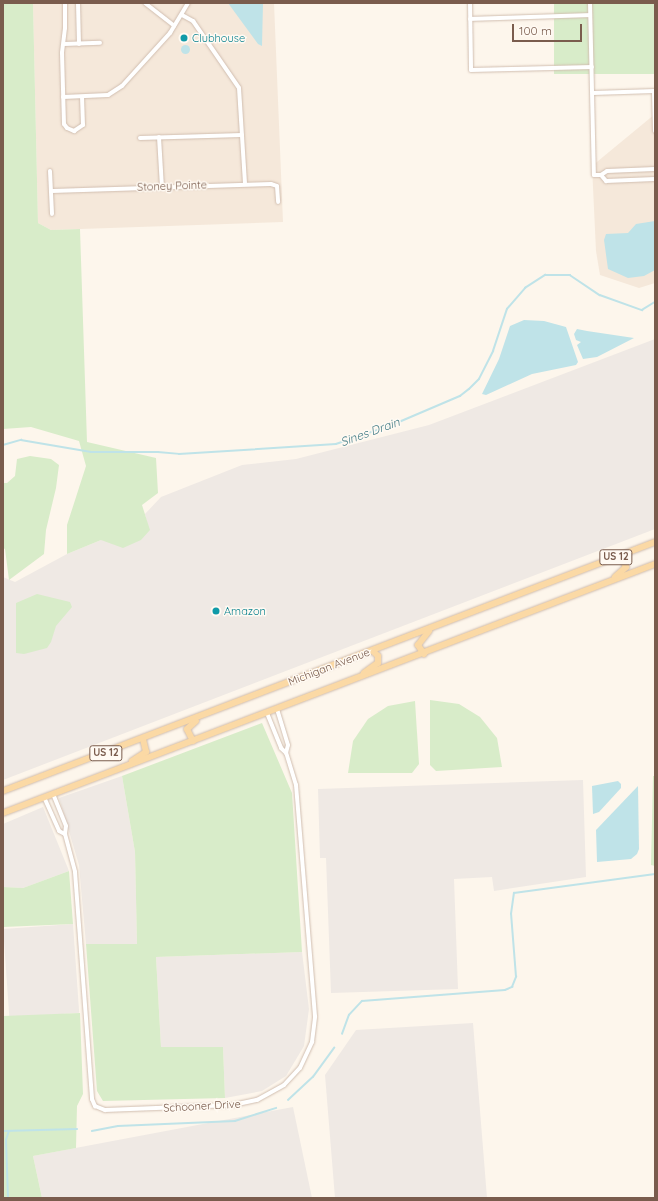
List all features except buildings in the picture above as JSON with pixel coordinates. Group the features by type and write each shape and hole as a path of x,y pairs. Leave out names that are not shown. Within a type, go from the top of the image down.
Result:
{"main road":[{"name":"Michigan Avenue","path":"3,791 432,629 655,542"},
{"path":"604,584 625,571 627,564 621,555"},
{"name":"Michigan Avenue","path":"3,813 424,654 655,564"},
{"path":"424,654 419,649 418,643 432,629"},
{"path":"344,684 376,666 379,659 373,651"},
{"path":"193,741 187,729 202,716"},
{"path":"122,768 146,752 143,739"}],"street":[{"path":"64,3 64,124 74,131 83,125 82,97"},
{"path":"78,3 79,44"},
{"path":"145,3 174,26"},
{"path":"63,97 108,95 122,86 174,26 188,3"},
{"path":"470,3 471,70 592,67"},
{"path":"590,3 594,175 601,175 607,171 655,169"},
{"path":"182,15 193,21 236,82 241,97 245,183"},
{"path":"470,19 590,15"},
{"path":"64,44 100,43"},
{"path":"592,92 654,91 655,131"},
{"path":"140,138 242,135"},
{"path":"159,137 162,187"},
{"path":"50,171 52,214"},
{"path":"601,175 606,181 655,179"},
{"name":"Stoney Pointe","path":"52,191 245,183 277,186 278,202"},
{"name":"Schooner Drive","path":"277,709 288,745 286,753"},
{"name":"Schooner Drive","path":"53,794 66,826 65,834 75,872 92,1099 95,1106 105,1110 233,1105 257,1100 284,1085 300,1068 312,1042 315,1016 296,785 286,753 281,748 267,713"},
{"name":"Schooner Drive","path":"44,797 59,831 65,834"}],"shaded area":[{"path":"33,3 274,3 283,222 51,230 38,223"},
{"path":"655,114 655,283 639,288 600,275 596,251 592,166"},
{"path":"655,339 655,529 3,780 3,577 15,582 67,554 101,540 149,530 145,514 161,497 242,465 296,459 429,425"},
{"path":"122,776 135,852 137,944 86,944 79,865 59,798"},
{"path":"583,780 586,877 494,891 492,877 454,879 458,989 331,993 326,858 320,858 318,789"},
{"path":"43,807 69,871 23,888 3,887 3,824"},
{"path":"73,924 79,1013 9,1018 3,929"},
{"path":"302,952 309,1009 304,1046 286,1076 262,1091 225,1098 223,1047 161,1047 156,957"},
{"path":"473,1023 487,1198 335,1198 325,1075 356,1030"},
{"path":"293,1107 312,1198 42,1198 33,1156"}],"green space":[{"path":"3,3 33,3 38,223 51,230 80,229 87,442 156,458 158,493 142,505 150,530 141,540 123,548 101,540 67,554 67,525 86,466 79,441 31,427 3,429"},
{"path":"554,3 655,3 655,74 554,74"},
{"path":"30,456 51,459 59,465 56,488 46,530 44,554 9,580 5,549 3,548 3,483 7,483 15,476 17,459"},
{"path":"37,594 70,602 72,607 56,626 51,642 47,648 24,654 16,653 16,603"},
{"path":"430,700 459,704 480,717 497,738 502,767 436,771 430,765"},
{"path":"415,701 419,764 412,773 348,773 353,741 368,719 388,706"},
{"path":"262,723 292,793 302,952 156,957 161,1047 223,1047 225,1098 103,1101 97,1091 86,944 137,944 135,852 122,776"},
{"path":"653,776 655,776 655,866 651,865"},
{"path":"69,871 73,924 3,927 3,887 23,888"},
{"path":"80,1013 83,1094 77,1106 76,1148 33,1156 42,1198 3,1198 3,1016"}],"water":[{"path":"228,3 263,3 262,46 258,44"},
{"path":"185,44 190,49 185,54 180,49"},
{"path":"655,221 655,270 644,276 628,278 608,269 604,240 606,234 628,233 636,224"},
{"path":"524,320 544,321 566,327 578,362 576,365 532,374 486,395 482,394 499,359 510,326"},
{"path":"577,329 634,338 597,357 583,359 577,345 581,342 576,340 574,334"},
{"path":"618,781 621,784 621,788 599,812 593,814 592,786"},
{"path":"638,786 639,849 637,854 631,859 597,862 596,830"}],"waterway":[{"name":"Sines Drain","path":"3,445 21,440 91,452 158,452 179,454 336,444 392,425 460,396 469,389 479,379 493,351 507,309 525,288 545,275 570,275 600,295 642,310 655,302"},
{"path":"342,1034 349,1015 362,1001 505,990 512,987 516,977 511,914 514,893 655,874"},
{"path":"288,1100 313,1077 334,1048"},
{"path":"92,1131 118,1126 235,1121 276,1108"},
{"path":"3,1131 77,1129"},
{"path":"8,1198 6,1140 9,1131"}],"place":[{"name":"Clubhouse","path":"184,38"},
{"name":"Amazon","path":"216,611"}]}
